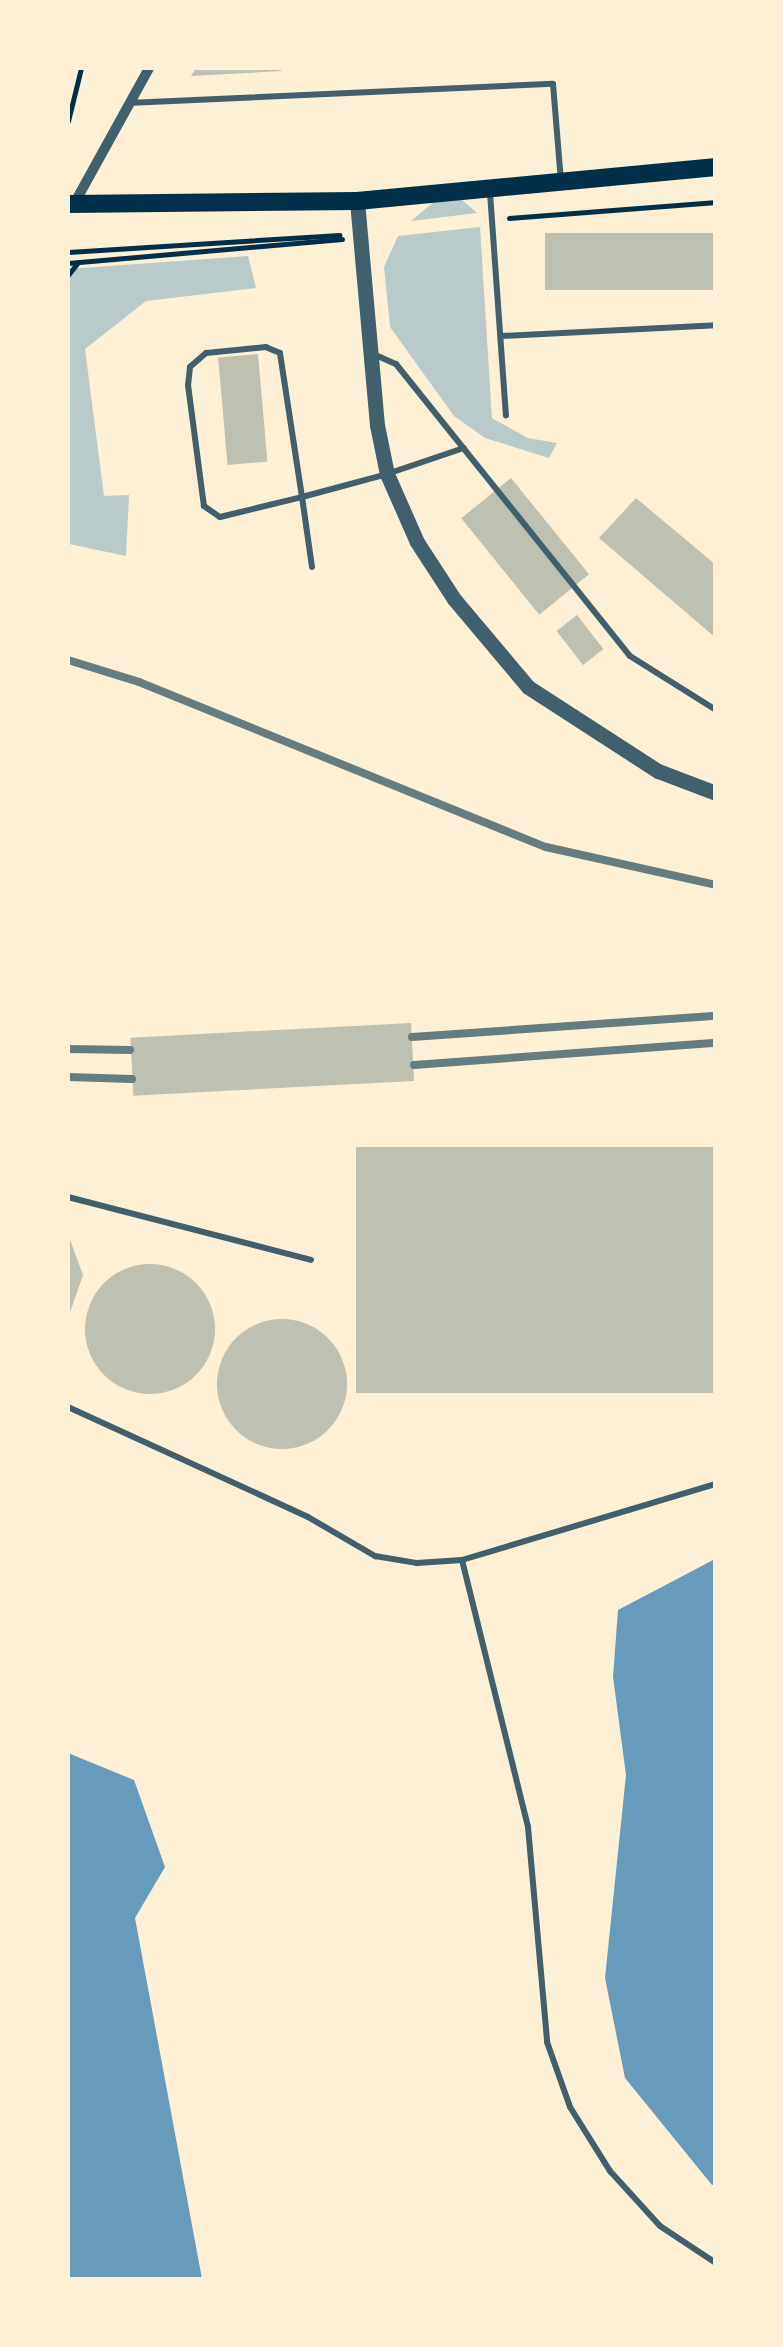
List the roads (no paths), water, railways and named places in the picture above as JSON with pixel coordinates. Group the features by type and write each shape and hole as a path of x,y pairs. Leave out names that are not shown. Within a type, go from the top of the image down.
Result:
{"main road":[{"path":"71,204 357,200 716,167"}],"street":[{"path":"71,204 149,68"},
{"path":"357,200 367,351 387,474 401,512 454,600 528,687 658,771 716,793"}],"lane":[{"path":"128,103 553,84 561,182"},
{"path":"490,186 506,415"},
{"path":"502,336 716,325"},
{"path":"312,567 302,497 280,353 266,347 206,353 190,367 188,386 204,506 220,517 302,497 387,474 464,448"},
{"path":"367,351 396,364 630,656 716,710"},
{"path":"68,1196 311,1260"},
{"path":"68,1407 308,1517 376,1556 462,1560 716,1484"},
{"path":"462,1560 528,1827 547,2042 570,2107 610,2171 660,2226 716,2263"}],"water":[{"path":"715,1559 716,2184 712,2185 625,2078 605,1978 626,1775 613,1677 618,1610"},
{"path":"68,1753 134,1780 165,1867 135,1918 202,2279 68,2279"}],"railway":[{"path":"68,660 139,682 546,847 716,885"},
{"path":"412,1037 716,1016"},
{"path":"414,1065 716,1043"},
{"path":"68,1049 130,1050"},
{"path":"68,1077 132,1079"}]}
